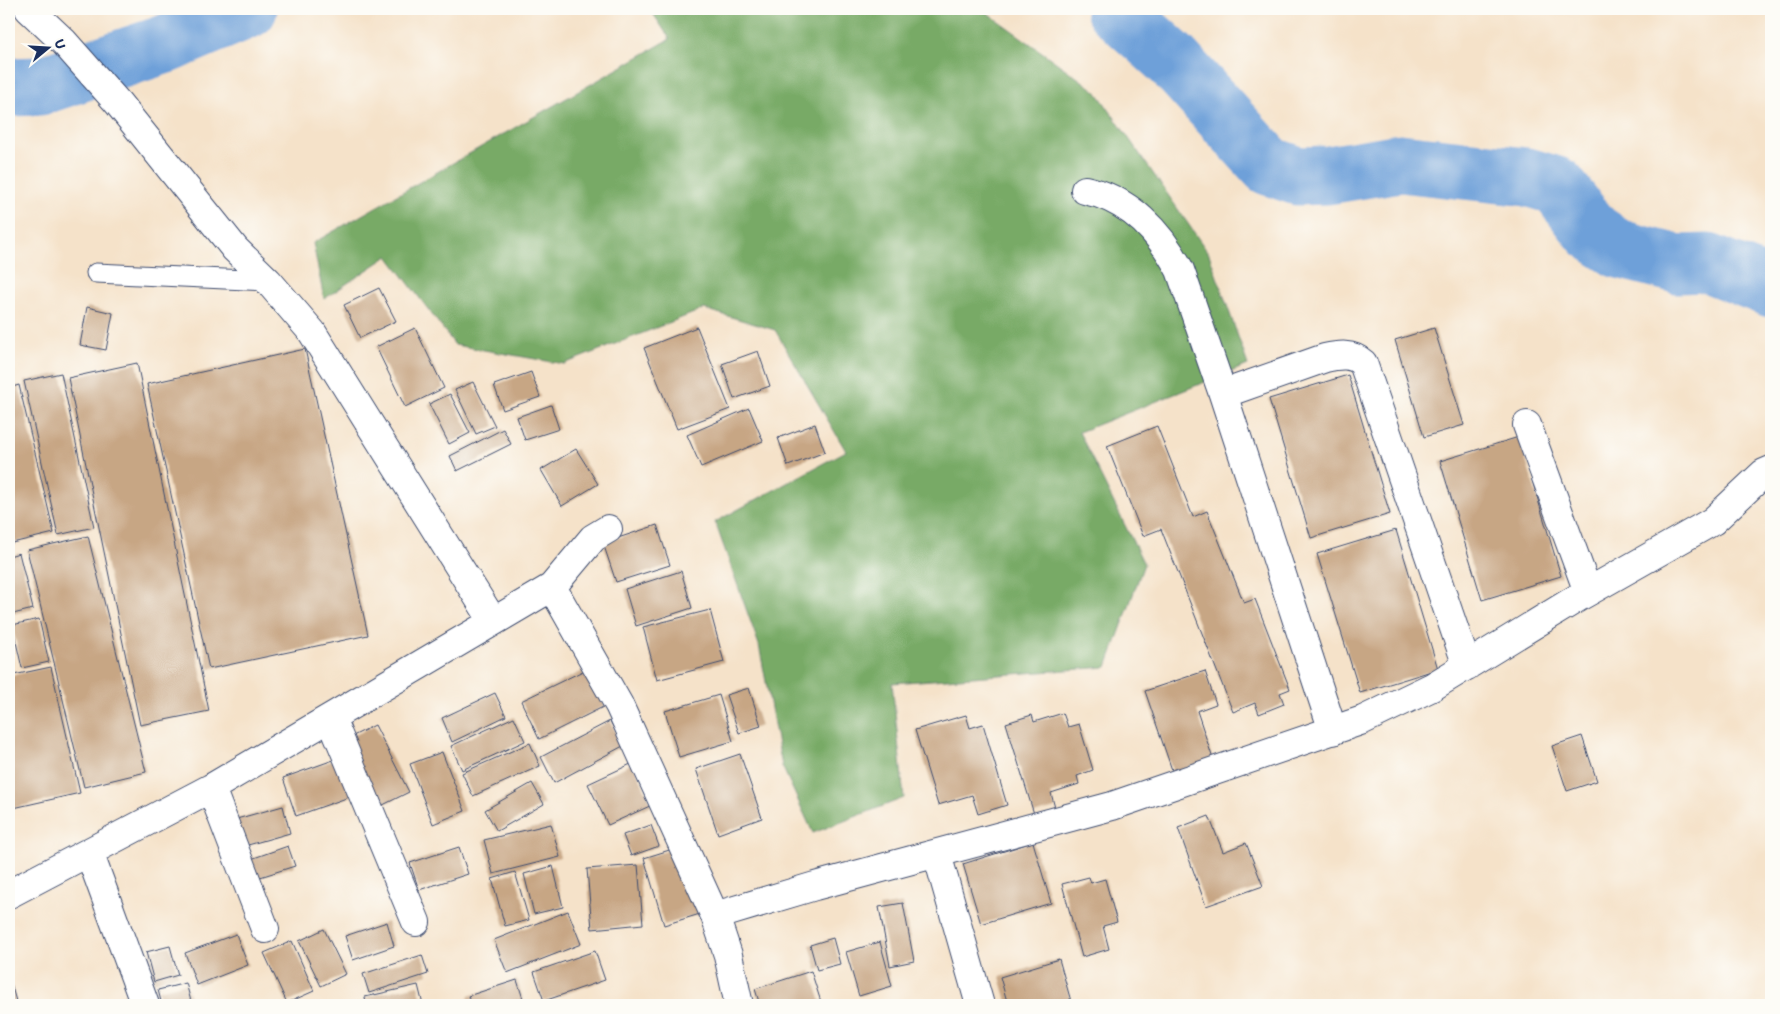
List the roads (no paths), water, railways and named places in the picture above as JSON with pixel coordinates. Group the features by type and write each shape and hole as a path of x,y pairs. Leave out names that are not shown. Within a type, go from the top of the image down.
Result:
{"street":[{"path":"30,9 64,42 118,103 235,249 268,282 312,332 493,621"},
{"path":"1085,190 1109,197 1134,213 1153,230 1170,252 1180,270 1223,394 1332,731"},
{"path":"1223,394 1326,358 1340,355 1349,356 1363,363 1467,666"},
{"path":"1527,424 1588,592"},
{"path":"715,916 815,886 1112,806 1363,720 1432,687 1588,592 1714,521 1764,473 1771,470"},
{"path":"9,894 211,788 552,588 593,538 608,529"},
{"path":"552,588 619,705 715,916 728,955 738,1005"},
{"path":"331,718 416,922"},
{"path":"211,788 265,929"},
{"path":"89,852 145,1005"},
{"path":"937,854 980,1005"}],"lane":[{"path":"96,273 268,282"}],"waterway":[{"path":"9,87 40,86 166,44 248,9"},
{"path":"1115,9 1172,60 1269,166 1298,176 1328,175 1400,163 1527,177 1557,186 1593,232 1619,249 1677,264 1708,263 1771,288"}]}
